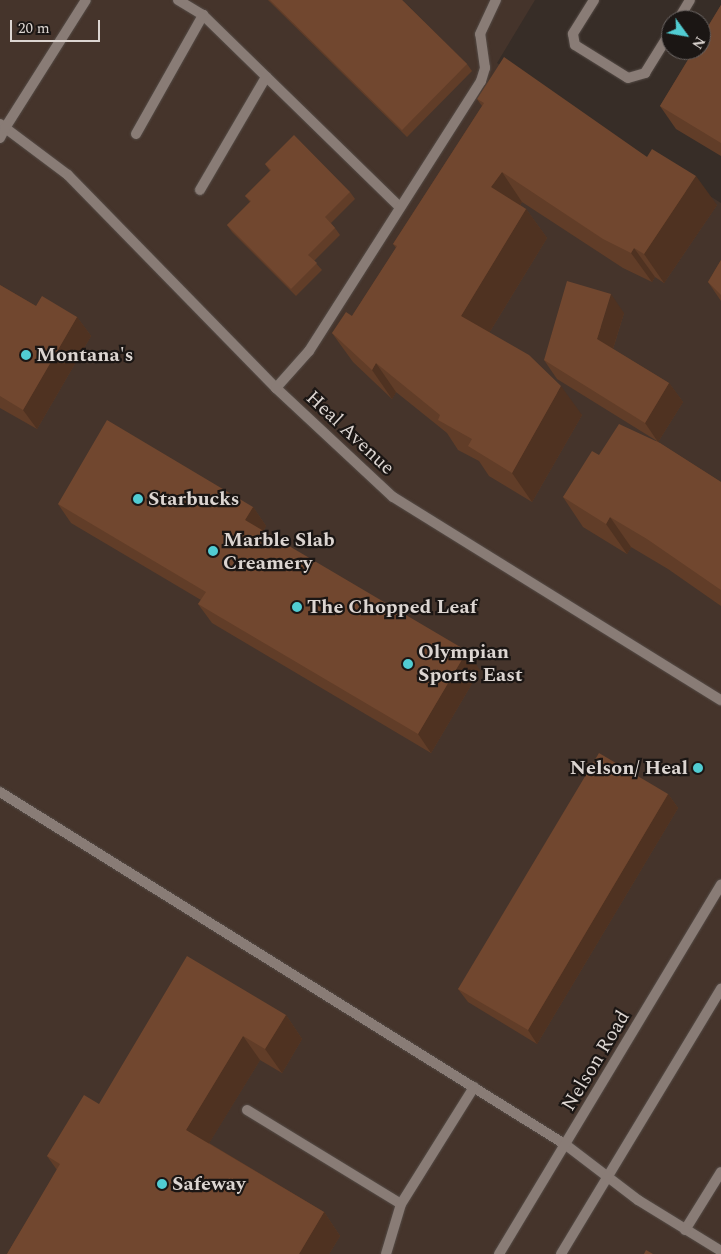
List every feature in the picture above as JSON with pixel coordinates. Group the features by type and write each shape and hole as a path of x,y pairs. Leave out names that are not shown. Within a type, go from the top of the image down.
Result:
{"street":[{"path":"0,138 2,126 86,0"},
{"path":"178,0 203,15 400,207"},
{"path":"276,388 309,351 481,81 485,68 480,34 496,0"},
{"path":"594,0 573,34 575,44 628,78 645,73 661,47"},
{"path":"136,134 203,15"},
{"path":"200,190 266,77"},
{"name":"Heal Avenue","path":"2,126 68,176 276,388 393,497 721,700"},
{"path":"0,792 566,1146 611,1176 638,1200 721,1251"},
{"name":"Nelson Road","path":"499,1254 566,1146 721,885"},
{"path":"560,1254 611,1176 721,989"},
{"path":"386,1254 400,1204 474,1088"},
{"path":"247,1110 400,1204"},
{"path":"685,1230 721,1172"}],"shaded area":[{"path":"0,0 535,0 497,63 721,203 721,1254 0,1254"}],"building":[{"path":"270,0 402,0 467,64 402,130"},
{"path":"721,5 721,143 660,106 688,60 711,60 711,22"},
{"path":"504,57 647,157 652,149 696,176 644,254 634,248 631,253 603,239 502,172 491,187 526,209 461,316 529,355 561,386 512,473 468,446 472,439 438,420 440,415 376,363 372,370 332,333 346,312 352,316 397,246 393,244 484,103 477,99"},
{"path":"294,135 350,192 325,217 335,228 308,255 317,263 291,289 227,225 251,201 245,196 271,170 265,164"},
{"path":"721,260 721,295 708,282"},
{"path":"567,281 611,294 597,339 669,383 645,423 544,360"},
{"path":"0,285 36,306 42,296 77,317 23,410 0,396"},
{"path":"107,420 253,507 245,520 467,651 418,734 198,604 206,592 58,504"},
{"path":"619,424 660,443 721,482 721,590 647,539 610,517 606,524 563,497 592,451 599,455"},
{"path":"599,753 668,794 528,1030 458,989"},
{"path":"187,956 286,1015 265,1049 243,1036 186,1130 324,1212 299,1254 7,1254 60,1164 47,1156 84,1095 99,1104"},
{"path":"646,1250 653,1254 644,1254"}],"place":[{"name":"Montana's","path":"26,355"},
{"name":"Starbucks","path":"138,499"},
{"name":"Marble Slab Creamery","path":"213,551"},
{"name":"The Chopped Leaf","path":"297,607"},
{"name":"Olympian Sports East","path":"408,664"},
{"name":"Nelson/ Heal","path":"698,768"},
{"name":"Safeway","path":"162,1184"}]}
